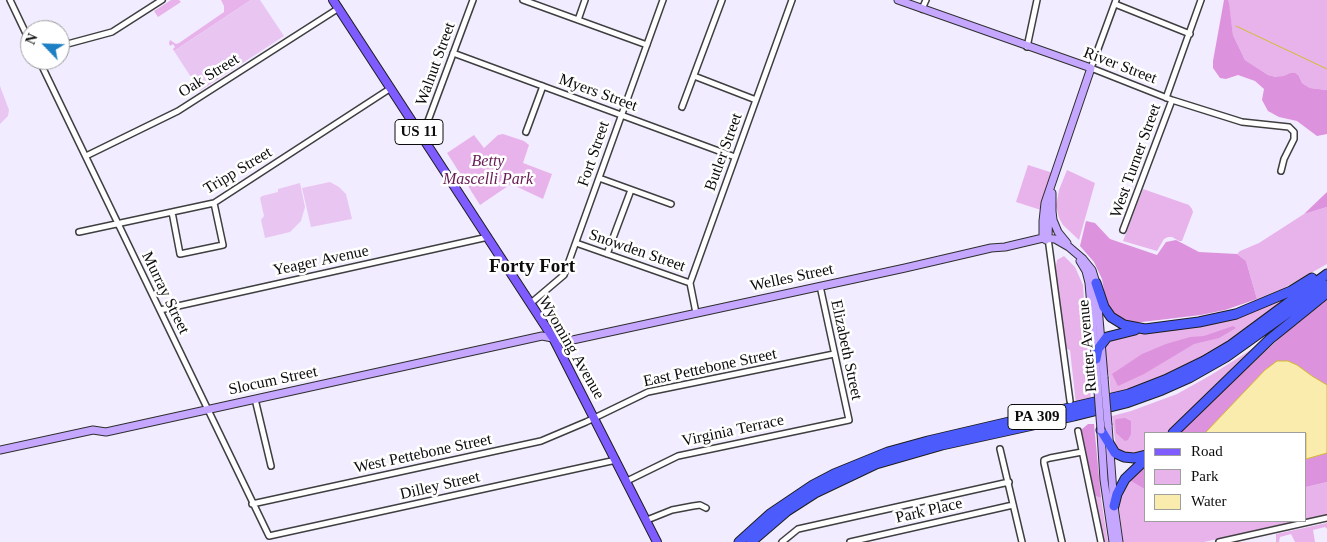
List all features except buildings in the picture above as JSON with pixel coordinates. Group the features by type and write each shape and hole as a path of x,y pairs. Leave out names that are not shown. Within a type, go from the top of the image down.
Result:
{"highway":[{"path":"1096,359 1101,344 1107,337 1236,314 1291,291 1327,268"},
{"name":"PA 309","path":"739,542 770,514 813,485 834,474 888,452 928,441 1076,408 1129,394 1165,380 1231,345 1327,274"},
{"path":"1096,282 1104,307 1110,317 1124,325 1145,329"},
{"name":"PA 309","path":"751,542 787,512 815,493 876,464 942,445 1126,403 1189,378 1226,357 1327,285"},
{"path":"1174,432 1270,339 1327,293"},
{"path":"1105,427 1110,446 1115,453 1124,457 1134,458 1144,456"},
{"path":"1114,506 1124,479 1144,461"}],"main road":[{"name":"Wyoming Avenue","path":"333,0 553,338 617,460 657,542"},
{"name":"River Street","path":"898,0 1091,68"},
{"name":"Rutter Avenue","path":"1044,239 1045,203 1091,68"},
{"name":"Rutter Avenue","path":"1044,239 1056,173"},
{"path":"1052,193 1052,211 1055,227 1062,239 1078,253"},
{"name":"Rutter Avenue","path":"1044,239 1061,242 1078,253 1092,270 1096,282 1105,427 1104,480 1113,542"},
{"name":"Rutter Avenue","path":"1044,239 1060,245 1070,252 1080,261 1086,271 1089,283 1096,359 1101,378"},
{"name":"Welles Street","path":"553,338 568,340 991,248 1044,239"},
{"name":"Slocum Street","path":"0,450 93,430 106,432 542,336 553,338"},
{"path":"1110,446 1114,506 1119,542"}],"street":[{"path":"10,0 20,21"},
{"path":"70,43 112,32 162,0"},
{"name":"Walnut Street","path":"422,137 473,0"},
{"path":"523,0 647,45"},
{"path":"578,20 585,0"},
{"name":"Fort Street","path":"530,303 564,275 663,0"},
{"path":"682,107 722,0"},
{"name":"Butler Street","path":"690,283 792,0"},
{"path":"922,9 926,0"},
{"path":"1027,47 1036,0"},
{"name":"West Turner Street","path":"1123,230 1201,0"},
{"path":"1116,2 1190,34"},
{"name":"Rutter Avenue","path":"1091,68 1116,2"},
{"name":"Oak Street","path":"86,156 178,111 339,8"},
{"name":"Myers Street","path":"453,53 735,157"},
{"name":"River Street","path":"1091,68 1169,99 1242,122 1285,126 1293,129 1294,139 1281,171"},
{"name":"Murray Street","path":"44,70 269,536"},
{"path":"694,76 756,100"},
{"path":"526,132 543,86"},
{"name":"Tripp Street","path":"79,232 214,203 391,88"},
{"path":"599,178 671,204"},
{"path":"606,254 631,190"},
{"path":"172,212 180,254 223,245 214,203"},
{"name":"Yeager Avenue","path":"160,310 488,237"},
{"name":"Rutter Avenue","path":"1044,239 1070,401"},
{"name":"Snowden Street","path":"576,243 690,283"},
{"path":"690,283 696,313"},
{"name":"Elizabeth Street","path":"820,286 849,420"},
{"name":"East Pettebone Street","path":"595,418 648,392 834,354"},
{"path":"255,399 271,466"},
{"name":"West Pettebone Street","path":"252,504 541,442 595,418"},
{"name":"Virginia Terrace","path":"627,481 682,454 849,420"},
{"path":"1078,431 1101,542"},
{"path":"1000,450 1022,542"},
{"path":"1062,542 1044,460 1082,452"},
{"name":"Dilley Street","path":"269,536 617,460"},
{"path":"782,542 798,529 1008,482"},
{"path":"646,520 692,506 700,505 706,508"},
{"name":"Park Place","path":"850,542 1013,505"},
{"path":"1219,542 1327,518"}],"green space":[{"path":"171,0 179,0 181,2 158,17 154,11"},
{"path":"221,0 251,0 174,51 175,47 173,44 170,46 170,40 176,44 179,43 224,12"},
{"path":"1228,0 1327,0 1327,90 1310,88 1302,83 1299,76 1290,73 1284,77 1268,75 1245,60 1233,35"},
{"name":"Betty Mascelli Park","path":"503,134 524,141 529,145 523,163 552,174 543,199 511,184 480,205 447,153 474,135 484,148 498,135"},
{"path":"1028,165 1053,173 1041,210 1016,202"},
{"path":"1067,170 1095,183 1079,240 1063,225 1056,206 1059,190"},
{"path":"1143,189 1189,205 1192,209 1193,212 1182,241 1168,237 1164,239 1157,251 1123,241"},
{"path":"1327,207 1327,264 1284,288 1257,299 1246,261 1237,254 1259,243 1304,214"},
{"path":"1064,256 1075,267 1083,285 1091,401 1076,404 1070,350 1066,349 1055,272 1057,260"},
{"path":"1293,293 1268,315 1231,341 1196,362 1162,379 1111,396 1106,363 1106,346 1110,340 1138,332 1155,332 1213,323 1273,304"},
{"path":"1257,346 1167,432 1144,432 1144,450 1127,454 1116,448 1112,416 1177,394"},
{"path":"1129,480 1144,489 1144,522 1293,522 1204,542 1123,542 1119,507 1121,495"},
{"path":"1327,482 1327,514 1307,519 1307,487"},
{"path":"1093,495 1101,498 1108,542 1103,542"},
{"path":"1327,523 1327,529 1325,527 1313,530 1315,542 1295,542 1291,534 1280,537 1279,542 1276,542 1276,534"}],"shaded area":[{"path":"251,0 260,0 284,36 200,91 174,51"},
{"path":"1224,0 1228,0 1233,35 1245,60 1268,75 1276,77 1295,73 1299,76 1302,83 1310,88 1327,90 1327,134 1317,136 1297,121 1279,117 1268,111 1262,100 1264,89 1255,81 1238,75 1226,79 1220,78 1213,68 1213,61"},
{"path":"0,86 9,110 8,116 0,124"},
{"path":"330,182 346,194 352,219 311,227 302,188"},
{"path":"300,183 305,207 301,221 290,232 265,238 261,220 264,216 260,198 278,192 278,189"},
{"path":"1327,192 1327,207 1304,214"},
{"path":"1086,221 1095,223 1110,239 1157,255 1166,242 1176,240 1199,252 1237,254 1246,261 1257,299 1225,310 1201,315 1132,323 1124,320 1110,310 1106,302 1102,279 1094,262 1080,246"},
{"path":"1327,300 1327,482 1307,487 1307,432 1179,432 1285,333"},
{"path":"1233,326 1236,328 1219,338 1194,344 1144,374 1118,386 1112,374 1142,354 1166,344 1190,337 1204,336"},
{"path":"1125,418 1131,421 1131,434 1128,440 1125,441 1116,433 1115,421 1116,419"},
{"path":"1088,424 1094,424 1101,498 1093,495 1081,430"},
{"path":"1144,466 1144,489 1129,480"}],"water":[{"path":"1277,361 1288,361 1327,385 1327,453 1307,459 1307,432 1206,432 1265,370"}],"waterway":[{"path":"1236,26 1327,69"}],"district":[{"name":"Forty Fort","path":"532,267"}]}
